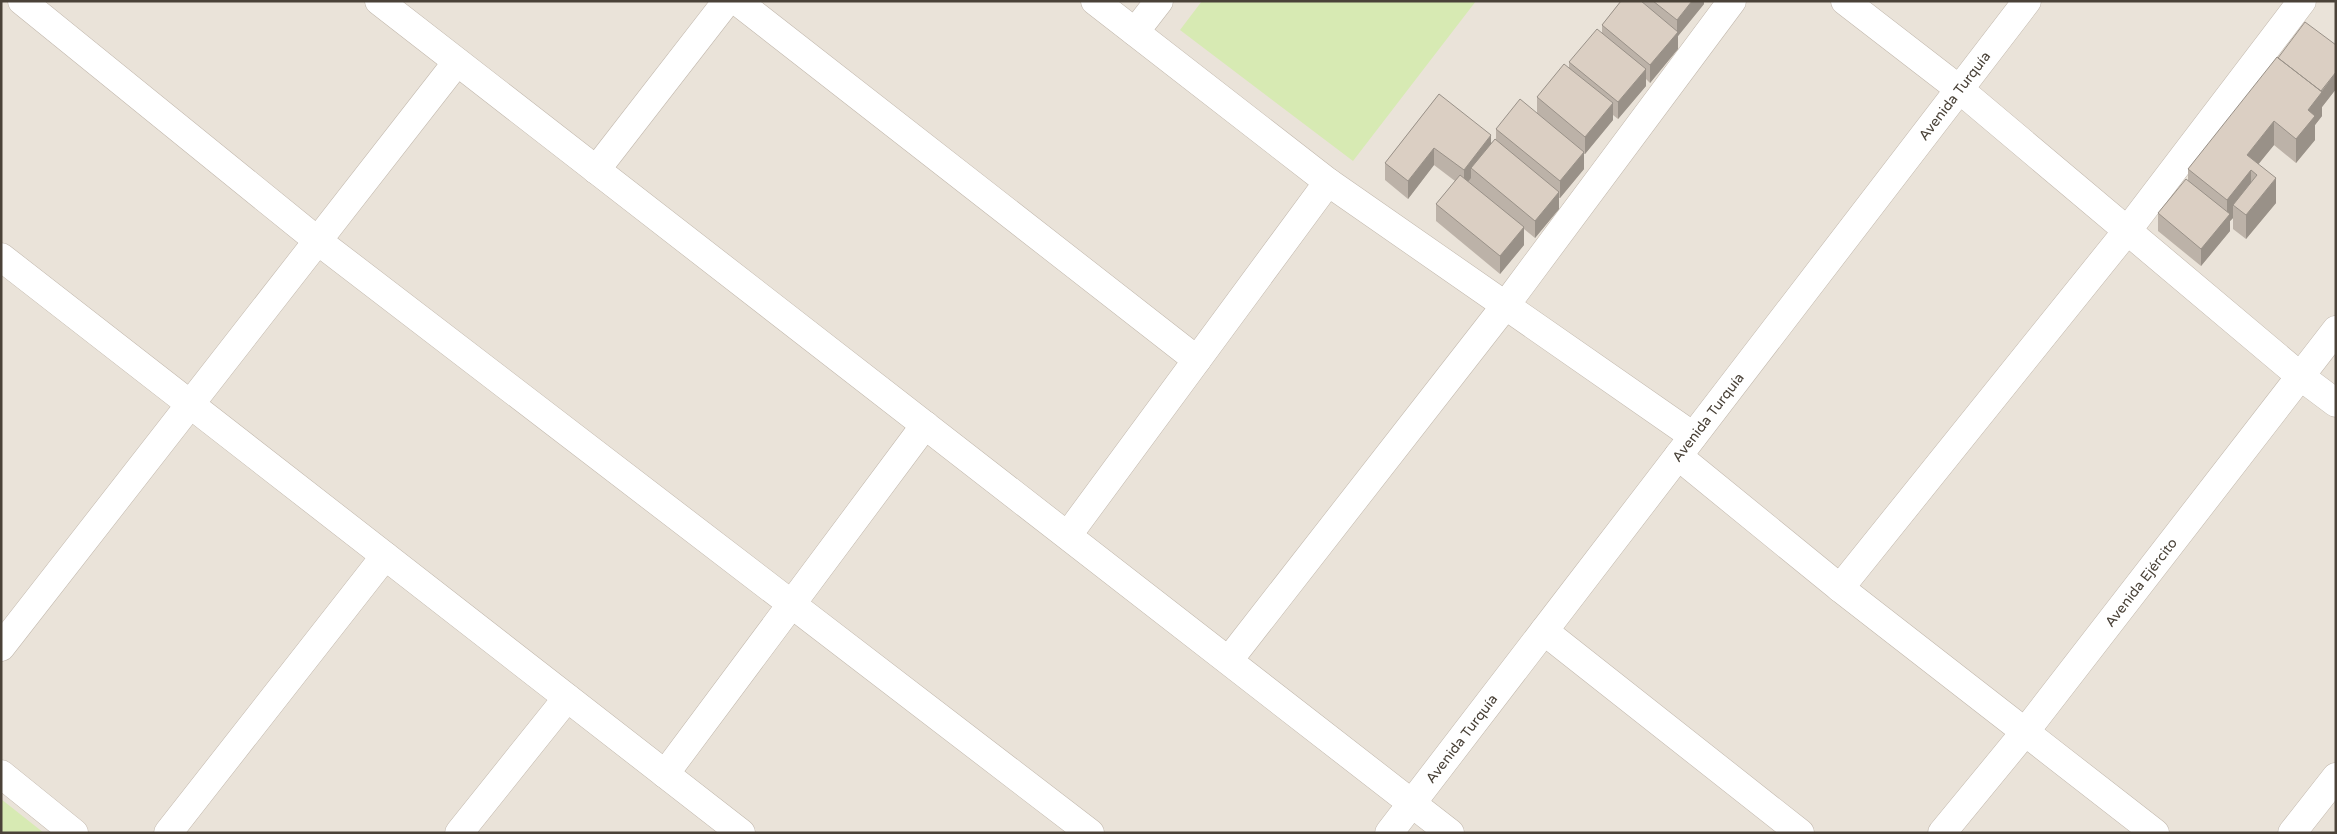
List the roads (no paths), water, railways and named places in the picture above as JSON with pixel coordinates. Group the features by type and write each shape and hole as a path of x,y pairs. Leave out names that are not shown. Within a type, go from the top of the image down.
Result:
{"street":[{"path":"22,1 318,241 1090,833"},
{"path":"378,1 1413,802 1450,833"},
{"path":"596,170 727,1"},
{"path":"737,1 1197,360"},
{"path":"1095,1 1328,182 1505,306 1685,446 1840,588 2154,833"},
{"path":"1134,32 1159,1"},
{"path":"1229,660 1505,306 1732,1"},
{"path":"1845,1 1959,89 2300,376 2336,403"},
{"name":"Avenida Turquía","path":"1388,833 2027,1"},
{"path":"1840,588 2127,231 2302,1"},
{"path":"1,647 457,62"},
{"path":"1068,535 1328,182"},
{"path":"1,257 741,833"},
{"name":"Avenida Ejército","path":"1942,833 2025,732 2336,330"},
{"path":"665,774 925,424"},
{"path":"168,833 386,556"},
{"path":"1544,631 1800,833"},
{"path":"459,833 567,698"},
{"path":"1,774 74,833"},
{"path":"2292,833 2336,777"}]}
